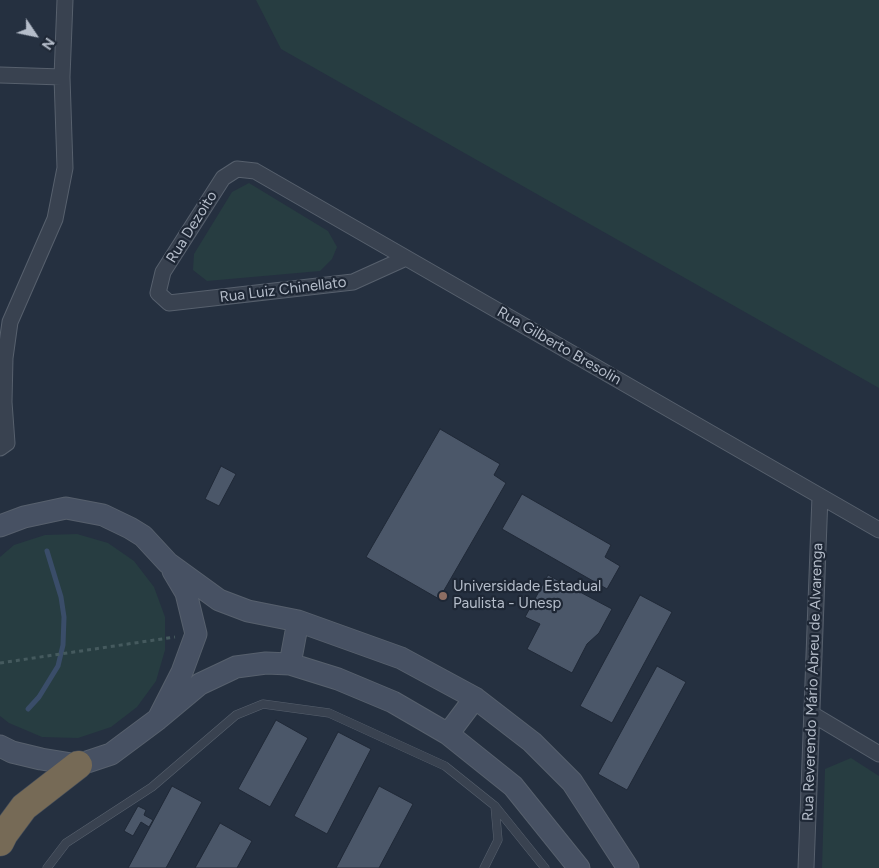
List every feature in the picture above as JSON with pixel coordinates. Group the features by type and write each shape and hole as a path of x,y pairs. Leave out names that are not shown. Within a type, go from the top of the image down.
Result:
{"highway":[{"path":"0,842 24,807 78,765"}],"main road":[{"path":"0,526 24,517 66,508 103,515 143,536 168,563 219,600 248,611 298,621 401,658 475,698 532,742 572,782 628,868"},
{"path":"158,719 182,672 196,634 186,593 168,563"},
{"path":"290,664 298,621"},
{"path":"0,746 12,752 40,759 78,765 111,754 158,719 200,684 236,667 266,663 290,664 338,679 393,702 448,734 513,786 579,868"},
{"path":"448,734 475,698"}],"street":[{"path":"0,448 8,443 4,384 5,358 10,322 55,220 65,168 62,76 65,0"},
{"path":"0,75 62,76"},
{"name":"Rua Gilberto Bresolin","path":"237,169 255,171 879,530"},
{"name":"Rua Dezoito","path":"158,293 163,272 223,178 237,169"},
{"name":"Rua Luiz Chinellato","path":"158,293 169,303 353,282 406,258"},
{"name":"Rua Reverendo Mário Abreu de Alvarenga","path":"806,868 820,496"},
{"path":"812,714 879,754"}],"lane":[{"path":"47,868 66,843 152,786 236,715 262,704 329,713 445,766 495,806 544,868"},
{"path":"484,868 498,840 495,806"}],"path":[{"path":"0,663 196,634"}],"green space":[{"path":"256,0 879,0 879,388 281,49"},
{"path":"249,183 328,231 337,247 332,259 320,271 207,281 193,270 194,254 232,192"},
{"path":"77,534 108,543 134,561 154,587 165,617 165,650 156,681 137,707 111,727 78,738 42,737 9,723 0,716 0,557 14,545 45,535"},
{"path":"851,758 879,776 879,868 822,868 825,769"}],"building":[{"path":"440,429 500,464 494,475 506,483 439,599 366,557"},
{"path":"221,466 236,474 219,506 205,499"},
{"path":"522,494 611,545 605,557 620,566 607,589 502,529"},
{"path":"548,575 612,609 599,633 587,644 572,673 527,649 540,624 525,617"},
{"path":"640,595 672,612 612,723 580,706"},
{"path":"657,666 686,682 627,790 598,774"},
{"path":"276,720 308,738 270,807 238,789"},
{"path":"338,732 371,749 327,834 294,816"},
{"path":"172,786 202,802 166,868 128,868"},
{"path":"379,786 413,804 379,868 336,868"},
{"path":"138,806 146,810 144,815 153,820 149,827 141,822 133,836 124,831"},
{"path":"220,823 252,841 237,868 195,868"}],"waterway":[{"path":"28,709 39,697 58,666 63,645 64,617 61,597 47,551"}],"place":[{"name":"Universidade Estadual Paulista - Unesp","path":"443,596"}]}
